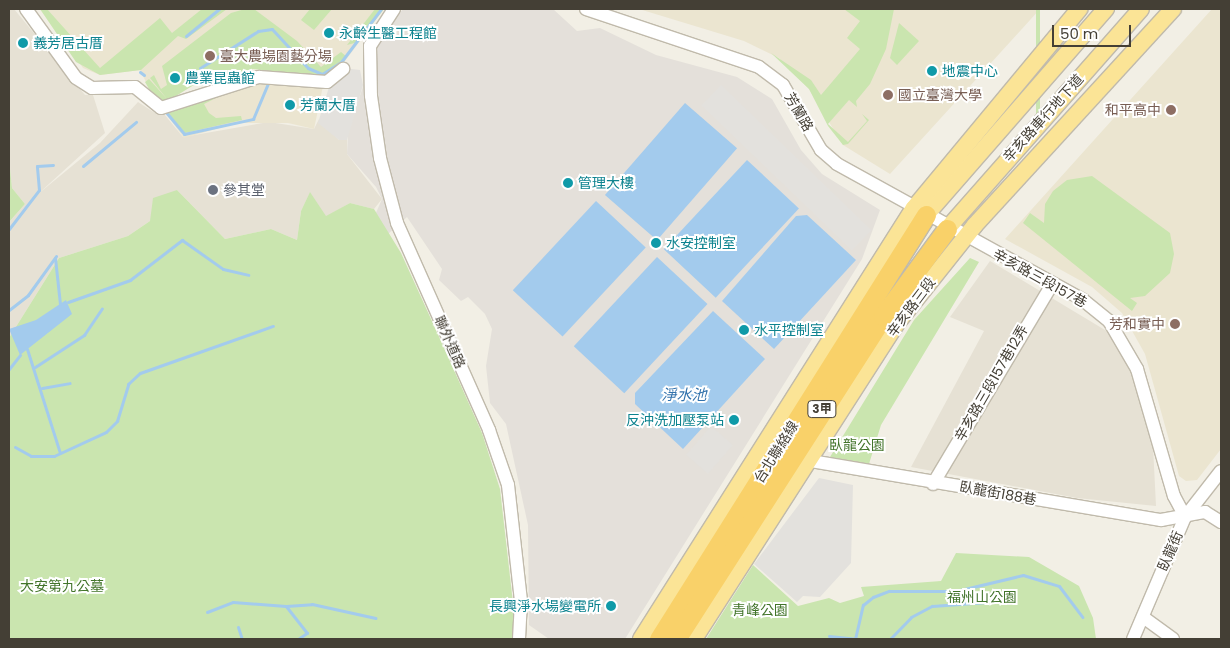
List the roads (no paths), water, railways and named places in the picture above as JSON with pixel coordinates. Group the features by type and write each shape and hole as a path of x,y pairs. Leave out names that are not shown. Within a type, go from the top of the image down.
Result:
{"highway":[{"name":"台北聯絡線","path":"676,639 699,590 920,212"},
{"name":"台北聯絡線","path":"659,639 699,590 883,316 947,229"}],"main road":[{"path":"641,639 920,212 1079,9"},
{"name":"辛亥路車行地下道","path":"920,212 939,199 1106,9"},
{"name":"辛亥路車行地下道","path":"947,229 1140,9"},
{"name":"辛亥路三段","path":"694,639 812,461 897,323 965,237 1173,9"}],"street":[{"path":"26,9 76,78 92,88 136,87 161,108 259,77 327,82 342,69"},
{"name":"聯外道路","path":"394,9 383,22 370,46 371,96 380,158 397,223 490,430 508,485 521,601 519,639"},
{"name":"芳蘭路","path":"586,9 759,66 783,85 821,150 837,164 920,212"},
{"name":"辛亥路三段157巷","path":"920,212 947,229 1084,300 1124,341 1185,517"},
{"name":"辛亥路三段157巷12弄","path":"933,484 1052,284"},
{"name":"臥龍街188巷","path":"812,461 933,484 1161,520 1205,512 1221,522"},
{"name":"臥龍街","path":"1133,639 1185,517 1221,472"},
{"path":"1143,617 1173,639"}],"water":[{"path":"685,103 737,148 657,240 605,195"},
{"path":"747,160 799,208 716,298 664,249"},
{"path":"596,201 646,247 563,337 513,290"},
{"path":"807,215 856,260 774,349 722,301 796,216"},
{"name":"淨水池","path":"657,257 707,304 624,393 574,346"},
{"path":"66,300 72,314 20,355 9,329 36,320"},
{"name":"淨水池","path":"713,311 765,359 683,449 635,404 635,393"}],"waterway":[{"path":"186,36 219,9"},
{"path":"200,68 258,31 272,29 308,68 322,74 341,62 381,9"},
{"path":"140,72 144,75"},
{"path":"165,111 184,134 253,119 269,81"},
{"path":"83,166 136,122"},
{"path":"9,229 39,190 37,166 53,165"},
{"path":"68,302 130,280 182,240 223,269 248,275"},
{"path":"9,310 28,295 56,256"},
{"path":"55,258 60,304"},
{"path":"35,367 84,335 102,308"},
{"path":"15,447 31,456 54,456 106,432 117,421 128,384 140,373 273,326"},
{"path":"27,349 60,453"},
{"path":"9,369 20,355"},
{"path":"42,388 70,383"},
{"path":"855,639 863,605 873,597 889,591 956,591 1023,575 1059,586 1082,617"},
{"path":"207,612 233,602 286,606"},
{"path":"890,639 911,617 932,606 987,602"},
{"path":"298,639 307,633 286,606 312,604 375,618"},
{"path":"238,627 242,639"},
{"path":"829,636 860,639"}],"place":[{"name":"永齡生醫工程館","path":"329,33"},
{"name":"義芳居古厝","path":"23,43"},
{"name":"臺大農場園藝分場","path":"210,56"},
{"name":"地震中心","path":"932,71"},
{"name":"農業昆蟲館","path":"175,78"},
{"name":"國立臺灣大學","path":"888,95"},
{"name":"芳蘭大厝","path":"290,105"},
{"name":"和平高中","path":"1171,110"},
{"name":"管理大樓","path":"568,183"},
{"name":"參其堂","path":"213,190"},
{"name":"水安控制室","path":"656,243"},
{"name":"芳和實中","path":"1175,324"},
{"name":"水平控制室","path":"744,330"},
{"name":"反沖洗加壓泵站","path":"734,420"},
{"name":"長興淨水場變電所","path":"611,606"}],"park label":[{"name":"臥龍公園","path":"857,445"},
{"name":"大安第九公墓","path":"62,586"},
{"name":"福州山公園","path":"982,597"},
{"name":"青峰公園","path":"760,610"}]}
